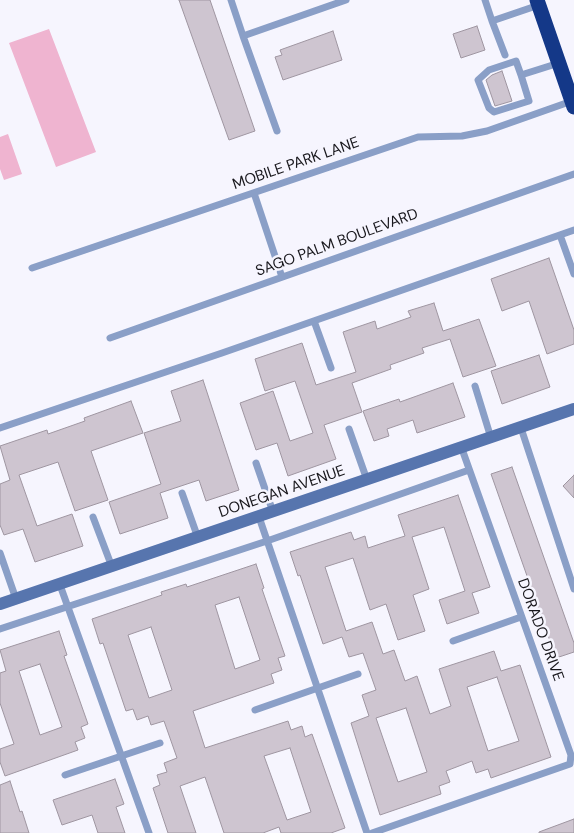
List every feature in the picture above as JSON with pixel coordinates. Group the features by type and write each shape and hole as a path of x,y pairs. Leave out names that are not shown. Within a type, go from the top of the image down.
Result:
{"highway":[{"path":"538,2 573,104"}],"street":[{"name":"DONEGAN AVENUE","path":"0,604 521,428 573,413"}],"lane":[{"path":"231,0 277,131"},
{"path":"243,36 346,0"},
{"path":"485,0 505,55"},
{"path":"492,21 538,2"},
{"path":"516,62 521,75 529,101 494,112 489,108 478,80 489,70 516,62"},
{"path":"521,75 559,63"},
{"name":"MOBILE PARK LANE","path":"32,268 418,137 462,136 487,131 573,104"},
{"name":"SAGO PALM BOULEVARD","path":"110,338 574,174"},
{"path":"254,193 282,277"},
{"path":"0,428 574,230"},
{"path":"560,234 574,274"},
{"path":"314,321 331,368"},
{"path":"475,386 492,438"},
{"path":"521,428 574,589"},
{"path":"349,429 367,481"},
{"name":"DORADO DRIVE","path":"372,833 570,764 571,755 462,449"},
{"path":"256,464 273,512"},
{"path":"0,629 268,541 469,470"},
{"path":"182,493 198,538"},
{"path":"93,517 112,567"},
{"path":"259,517 367,833"},
{"path":"0,553 16,599"},
{"path":"60,585 149,833"},
{"path":"453,641 521,617"},
{"path":"255,710 358,674"},
{"path":"65,776 160,743"}],"shaded area":[{"path":"49,29 96,152 56,167 9,43"},
{"path":"8,134 22,174 4,180 0,169 0,137"}],"building":[{"path":"179,0 210,0 255,131 229,140"},
{"path":"477,26 485,50 461,58 453,34"},
{"path":"333,31 342,60 283,80 275,57 282,55 280,50"},
{"path":"502,71 512,101 495,106 486,80"},
{"path":"549,258 574,330 574,344 547,354 529,301 502,311 491,279"},
{"path":"434,303 443,331 479,319 496,366 463,377 450,339 422,348 424,353 390,365 391,369 352,383 362,412 324,425 336,459 288,476 277,443 256,450 240,403 273,391 290,441 313,433 295,381 265,391 255,359 302,343 316,385 356,372 343,332 375,321 377,329 411,317 408,311"},
{"path":"539,355 550,387 502,404 491,371"},
{"path":"203,380 239,490 206,501 199,480 160,493 168,518 120,534 109,502 161,484 144,433 181,421 171,391"},
{"path":"453,383 465,417 417,433 413,420 387,429 389,436 374,441 363,411 399,399 400,402"},
{"path":"131,401 143,433 91,451 108,500 75,511 58,462 19,475 37,526 72,514 83,546 35,562 23,529 4,535 0,525 0,484 10,480 0,446 47,430 48,434 85,421 84,418"},
{"path":"512,467 574,643 574,652 556,658 491,474"},
{"path":"574,475 574,498 563,486"},
{"path":"458,495 490,587 472,593 479,613 447,624 439,600 465,591 444,527 412,537 429,589 413,595 425,631 398,640 386,604 370,610 353,558 325,567 346,631 372,622 383,654 394,650 405,681 417,676 430,714 451,706 439,669 494,651 501,671 520,665 551,757 491,778 488,769 476,773 472,761 446,771 450,782 439,786 441,794 380,815 351,723 369,716 362,695 376,690 363,653 349,657 342,637 323,644 300,575 298,576 290,552 351,532 354,540 365,536 368,548 405,536 398,515","holes":["497,677 519,741 488,751 467,687","406,708 427,772 398,782 376,718"]},
{"path":"256,564 264,588 262,589 285,656 278,658 282,670 271,674 274,683 193,711 205,748 288,721 291,730 302,726 305,737 312,734 345,828 331,833 281,833 279,827 263,833 224,833 205,777 180,786 196,833 168,833 153,788 160,785 157,775 167,772 164,763 177,758 164,721 151,725 148,716 137,720 133,709 126,711 103,643 100,644 92,619 162,595 161,592 186,584 187,587","holes":["239,597 260,660 235,669 215,605","151,627 172,690 149,698 128,635","290,748 311,812 287,820 264,756"]},
{"path":"59,631 67,655 64,656 88,724 81,727 85,738 75,742 78,750 5,776 0,762 0,749 14,744 0,703 0,673 6,671 0,650","holes":["40,664 62,727 40,735 19,671"]},
{"path":"115,779 124,804 116,807 125,833 98,833 92,815 62,825 53,800"},
{"path":"10,781 29,833 0,833 0,785"},
{"path":"574,819 574,833 539,833 539,832"}]}
